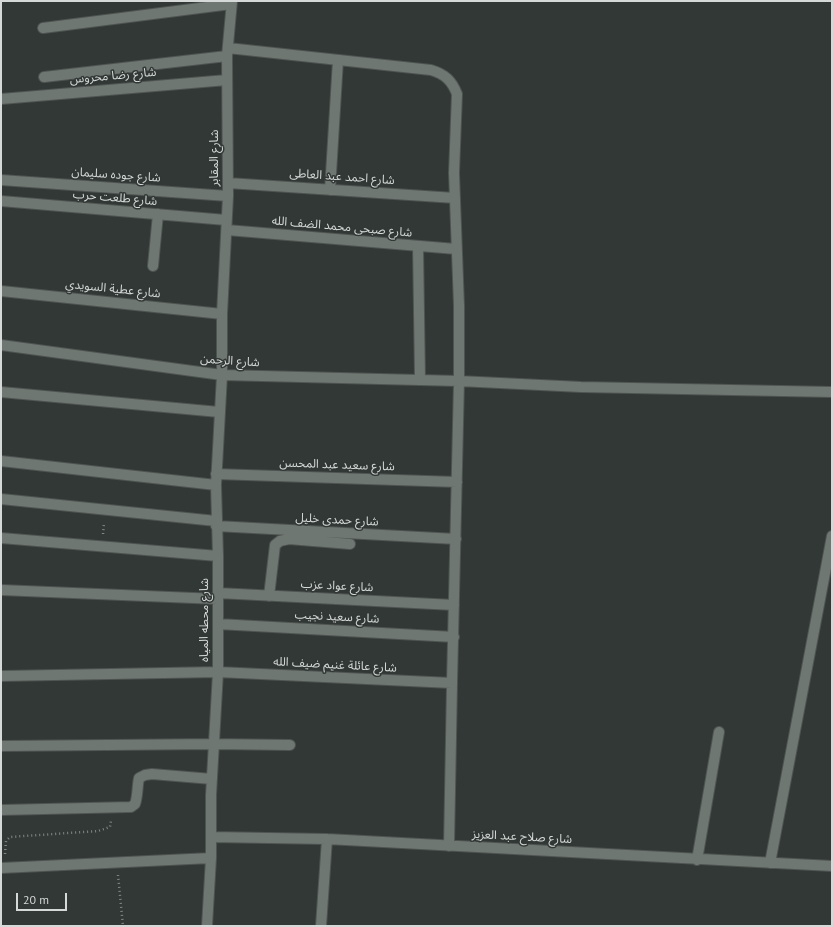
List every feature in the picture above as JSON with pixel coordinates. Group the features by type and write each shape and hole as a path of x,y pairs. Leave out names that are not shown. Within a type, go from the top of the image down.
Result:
{"street":[{"path":"44,28 231,2"},
{"name":"شارع المقابر","path":"222,314 228,196 227,80 231,2"},
{"path":"44,77 228,52 338,60 432,70 448,78 454,86 457,94 454,198 459,306 459,381 449,846"},
{"path":"330,190 338,60"},
{"name":"شارع رضا محروس","path":"1,99 227,80"},
{"name":"شارع جوده سليمان","path":"1,180 228,196"},
{"name":"شارع احمد عبد العاطى","path":"228,183 454,198"},
{"name":"شارع طلعت حرب","path":"1,201 158,214 227,225"},
{"path":"153,266 158,214"},
{"name":"شارع صبحى محمد الضف الله","path":"227,225 456,249"},
{"path":"418,246 420,380"},
{"name":"شارع عطية السويدي","path":"1,291 222,314"},
{"name":"شارع محطه المياه","path":"207,926 211,858 212,779 218,672 216,474 222,375 222,314"},
{"name":"شارع الرحمن","path":"1,346 222,375 459,381 581,387 832,392"},
{"path":"1,392 219,412"},
{"path":"1,461 216,485"},
{"name":"شارع سعيد عبد المحسن","path":"216,474 457,482"},
{"name":"شارع حمدى خليل","path":"1,499 105,509 216,524 456,539"},
{"path":"770,863 832,536"},
{"path":"1,538 218,556"},
{"path":"269,596 276,545 280,541 289,539 350,544"},
{"name":"شارع عواد عزب","path":"1,590 269,596 454,605"},
{"name":"شارع سعيد نجيب","path":"218,624 454,637"},
{"name":"شارع عائلة غنيم ضيف الله","path":"1,676 218,672 452,683"},
{"path":"697,860 719,732"},
{"path":"1,746 214,744 290,746"},
{"path":"1,810 131,807 135,804 137,797 137,786 140,778 145,775 152,774 212,779"},
{"name":"شارع صلاح عبد العزيز","path":"211,837 327,839 697,860 832,866"},
{"path":"321,926 327,839"},
{"path":"3,868 211,858"}],"path":[{"path":"102,546 105,509"},
{"path":"3,868 5,844 9,838 98,832 110,827 112,808"},
{"path":"116,862 123,926"}]}
